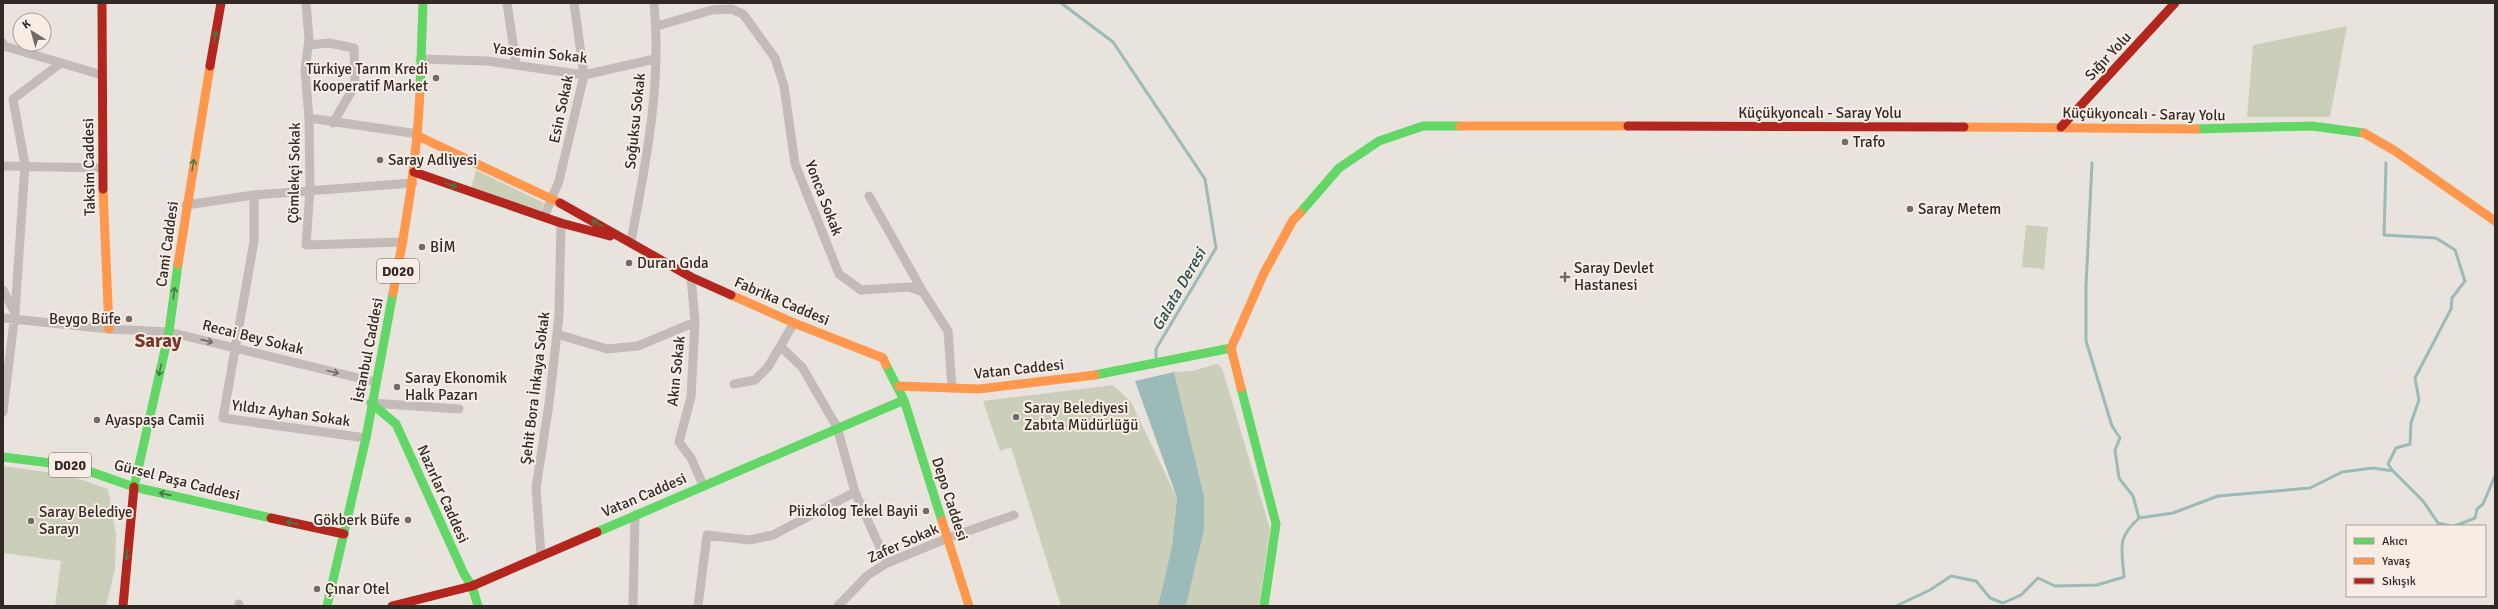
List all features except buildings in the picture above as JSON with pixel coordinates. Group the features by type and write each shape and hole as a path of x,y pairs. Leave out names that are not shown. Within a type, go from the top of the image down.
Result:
{"main road":[{"name":"Taksim Caddesi","path":"102,3 102,168 109,329"},
{"name":"Cami Caddesi","path":"122,606 134,487 169,332 186,205 220,3"},
{"name":"İstanbul Caddesi","path":"344,534 366,438 371,403 403,242 413,183 418,135 423,3"},
{"name":"Sığır Yolu","path":"2061,127 2175,3"},
{"name":"Küçükyoncalı - Saray Yolu","path":"1231,348 1264,273 1293,220 1339,168 1379,141 1423,126 2061,127 2202,129 2312,126 2362,132 2395,151 2495,221"},
{"name":"Fabrika Caddesi","path":"418,135 553,199 632,241 691,277 794,323 883,358 899,386 904,400"},
{"name":"Fabrika Caddesi","path":"414,172 561,224 632,241"},
{"name":"Vatan Caddesi","path":"899,386 989,388 1141,368 1183,360 1231,348"},
{"path":"1231,348 1276,524 1264,606"},
{"name":"Vatan Caddesi","path":"392,606 472,586 837,427 904,400"},
{"name":"Depo Caddesi","path":"904,400 969,606"},
{"name":"Nazırlar Caddesi","path":"371,403 396,424 464,574 472,586 478,606"},
{"name":"Gürsel Paşa Caddesi","path":"3,457 74,466 134,487 344,534"},
{"name":"D020","path":"327,606 344,534"}],"street":[{"name":"Çömlekçi Sokak","path":"306,3 308,45 305,70 309,118 310,190 306,245 403,242"},
{"path":"507,3 516,64"},
{"name":"Esin Sokak","path":"544,217 553,199 584,75 574,3"},
{"name":"Soğuksu Sokak","path":"632,241 651,138 656,26 654,3"},
{"name":"Yonca Sokak","path":"656,26 712,10 730,9 743,14 775,58 784,86 795,164 839,274 861,290 909,287 923,292"},
{"path":"3,43 4,46 102,75"},
{"path":"308,45 329,43 354,48 355,85 333,123"},
{"name":"Yasemin Sokak","path":"420,59 516,64 584,75 655,59"},
{"path":"3,412 14,316 25,165 13,99 62,63"},
{"path":"309,118 333,123 418,135"},
{"path":"3,166 25,165 102,168"},
{"path":"186,205 254,195 413,183"},
{"name":"Yıldız Ayhan Sokak","path":"254,195 254,241 234,347 223,418 366,438"},
{"path":"869,196 923,292 948,331 952,388"},
{"name":"Şehit Bora İnkaya Sokak","path":"541,555 536,488 557,334 561,224"},
{"name":"Akın Sokak","path":"691,277 695,322 691,397 678,442 690,458 703,485"},
{"path":"3,290 14,316"},
{"name":"Recai Bey Sokak","path":"3,318 14,316 109,329 169,332 375,382"},
{"path":"557,334 607,349 638,346 695,322"},
{"path":"734,384 755,380 768,367 794,323"},
{"path":"781,347 802,367 837,427 855,492 887,563"},
{"path":"371,403 459,409"},
{"path":"698,606 707,535 749,540 773,535 855,492"},
{"path":"633,606 635,515"},
{"name":"Zafer Sokak","path":"838,606 868,574 887,563 948,538 1014,515"}],"green space":[{"path":"2347,26 2330,117 2247,117 2253,45"},
{"path":"476,170 544,203 541,211 471,189"},
{"path":"2026,225 2048,227 2044,269 2022,267"},
{"path":"1217,364 1222,368 1270,529 1259,606 1186,606 1204,530 1204,496 1174,372 1192,371"},
{"path":"1113,385 1131,402 1177,498 1172,546 1158,606 1061,606 1011,447 1000,451 983,401"},
{"path":"3,466 68,475 108,489 116,534 115,569 106,606 55,606 61,561 3,553"}],"water":[{"path":"1174,372 1204,496 1204,530 1186,606 1158,606 1172,546 1177,498 1135,381"}],"waterway":[{"name":"Galata Deresi","path":"1061,3 1113,42 1205,179 1216,248 1156,349 1156,360"},
{"path":"1896,606 1930,590 1951,576 1976,581 1990,598 2003,603 2021,595 2038,578 2055,586 2097,585 2124,577 2122,544 2127,532 2139,518 2133,496 2119,478 2115,450 2120,438 2112,426 2086,341 2086,286 2092,163"},
{"path":"2386,163 2384,235 2436,238 2455,250 2465,281 2452,298 2451,309 2415,378 2419,400 2411,423 2410,444 2396,448 2388,464 2393,471"},
{"path":"2139,518 2173,513 2218,496 2310,488 2342,472 2373,468 2393,471 2423,501 2438,523 2447,525"},
{"path":"2458,525 2475,518 2477,509 2483,504 2495,476"}],"traffic: fast":[{"path":"420,91 423,3"},
{"path":"1300,213 1339,168 1379,141 1423,126 1460,126"},
{"path":"2196,129 2312,126 2364,133"},
{"path":"134,487 169,332 178,264"},
{"path":"327,606 366,438 393,293"},
{"path":"1095,375 1231,348"},
{"path":"886,365 904,400 942,521"},
{"path":"1241,388 1276,524 1264,606"},
{"path":"597,532 904,400"},
{"path":"371,403 396,424 464,574 472,586 478,606"},
{"path":"3,457 74,466 134,487 271,518"}],"traffic: slow":[{"path":"178,264 210,66"},
{"path":"393,293 410,193 419,117 420,91"},
{"path":"1460,126 1628,126"},
{"path":"1964,127 2196,129"},
{"path":"2364,133 2395,151 2495,221"},
{"path":"418,136 560,203"},
{"path":"103,189 109,329"},
{"path":"1241,388 1231,348 1264,273 1293,220 1300,213"},
{"path":"731,295 794,323 883,358 886,365"},
{"path":"899,386 979,389 1095,375"},
{"path":"942,521 969,606"}],"traffic: jam":[{"path":"102,3 103,189"},
{"path":"210,66 221,3"},
{"path":"2061,127 2175,3"},
{"path":"1628,126 1964,127"},
{"path":"414,172 561,223 610,236"},
{"path":"560,203 691,277 731,295"},
{"path":"123,606 134,487"},
{"path":"271,518 344,534"},
{"path":"392,606 472,586 597,532"}],"place":[{"name":"Türkiye Tarım Kredi Kooperatif Market","path":"436,78"},
{"name":"Trafo","path":"1845,142"},
{"name":"Saray Adliyesi","path":"380,160"},
{"name":"Saray Metem","path":"1910,209"},
{"name":"BİM","path":"422,247"},
{"name":"Duran Gıda","path":"629,263"},
{"name":"Saray Devlet Hastanesi","path":"1565,277"},
{"name":"Beygo Büfe","path":"129,319"},
{"name":"Saray Ekonomik Halk Pazarı","path":"397,387"},
{"name":"Saray Belediyesi Zabıta Müdürlüğü","path":"1016,417"},
{"name":"Ayaspaşa Camii","path":"97,420"},
{"name":"Piizkolog Tekel Bayii","path":"926,511"},
{"name":"Gökberk Büfe","path":"408,520"},
{"name":"Saray Belediye Sarayı","path":"31,521"},
{"name":"Çınar Otel","path":"317,589"}],"district":[{"name":"Saray","path":"158,340"}]}
